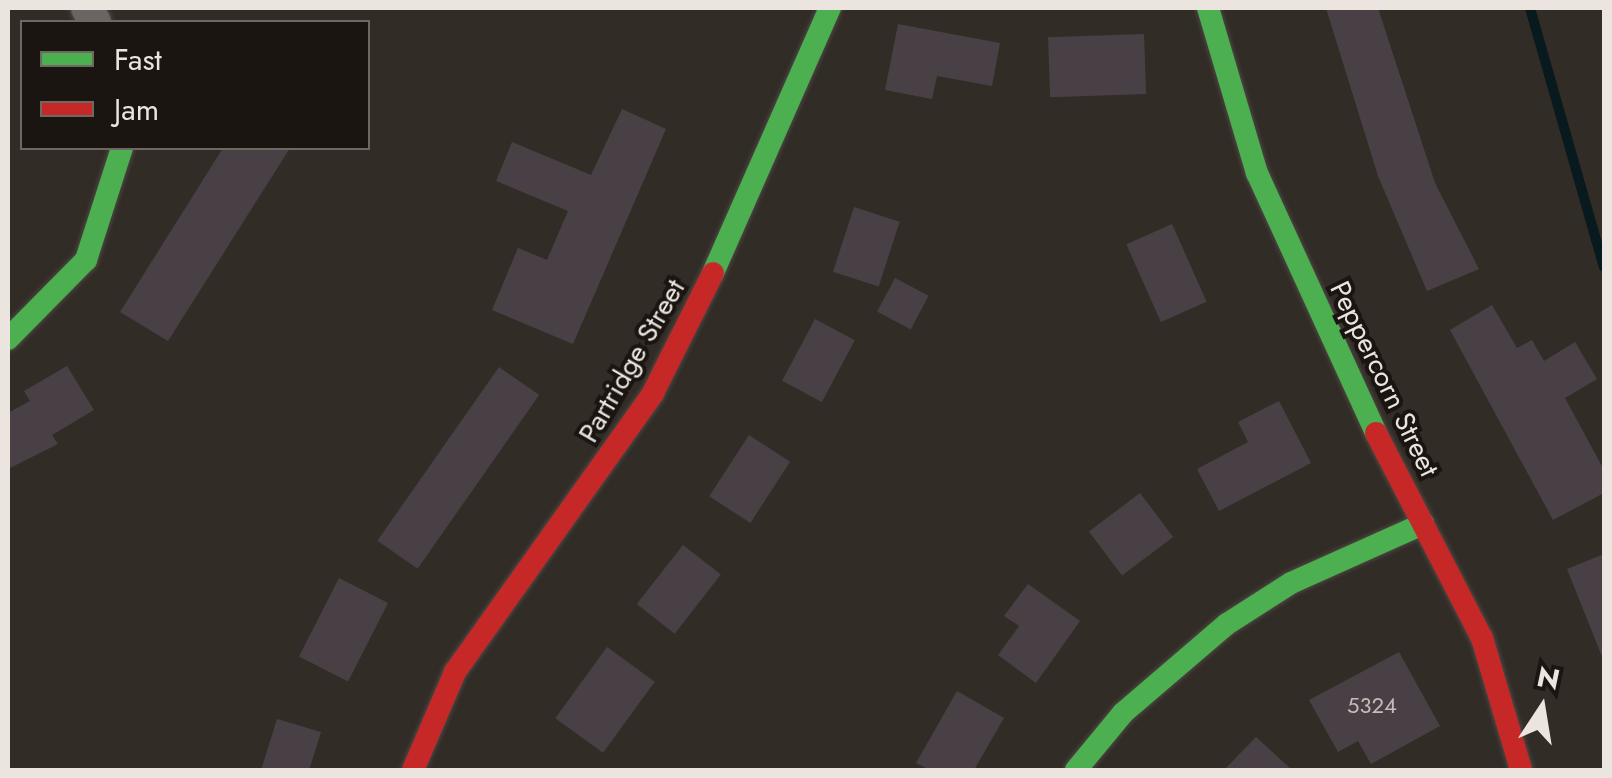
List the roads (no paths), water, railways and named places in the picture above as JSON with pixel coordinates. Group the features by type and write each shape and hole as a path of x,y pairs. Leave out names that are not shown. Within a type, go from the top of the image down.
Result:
{"street":[{"name":"Partridge Street","path":"413,770 455,672 654,393 782,133 830,8"},
{"name":"Peppercorn Street","path":"1208,8 1257,173 1322,328 1487,651 1521,770"},
{"path":"8,339 86,260 121,150"},
{"path":"1076,770 1123,713 1226,624 1291,583 1423,524"}],"waterway":[{"path":"1530,8 1604,267"}]}
